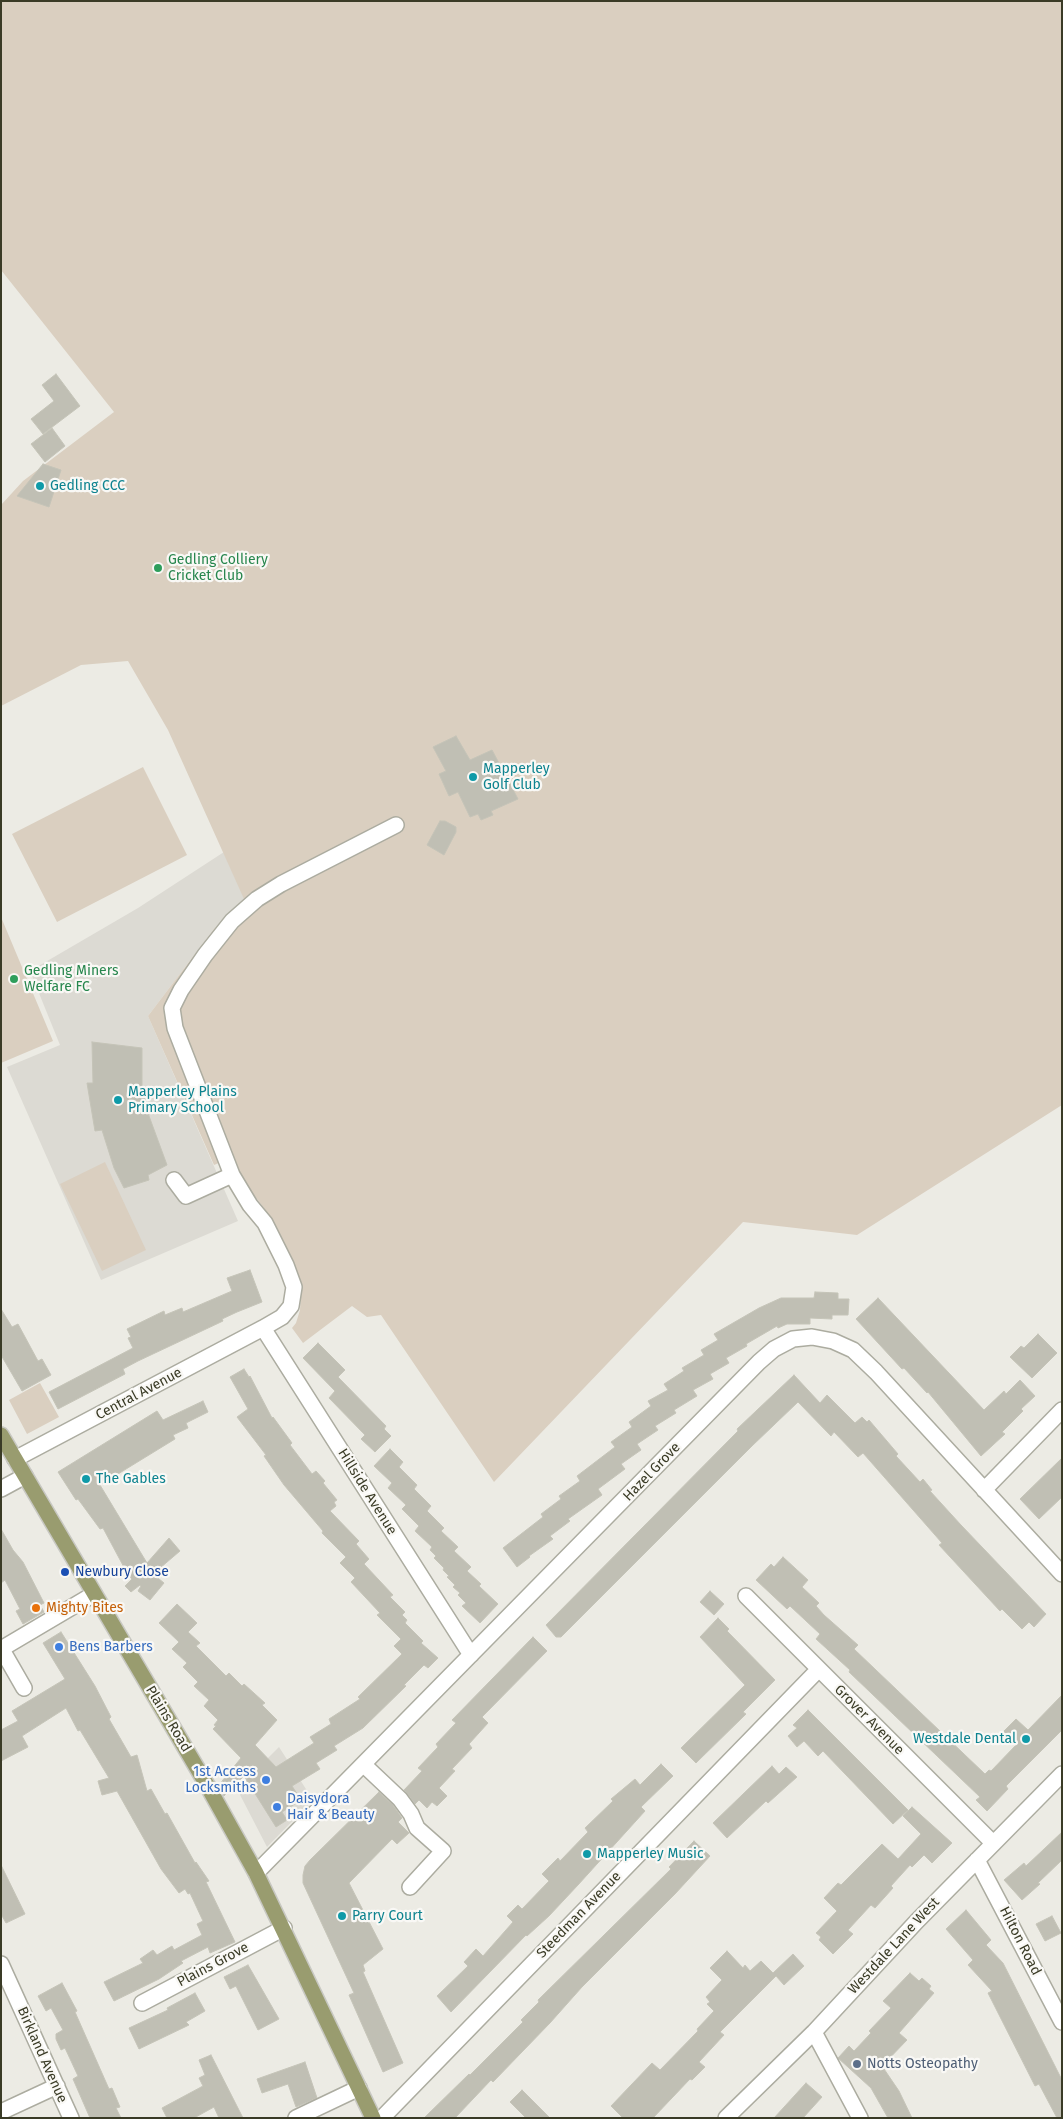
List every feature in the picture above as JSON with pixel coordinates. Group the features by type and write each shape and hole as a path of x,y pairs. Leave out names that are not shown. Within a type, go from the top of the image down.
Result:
{"main road":[{"name":"Plains Road","path":"1,1435 203,1778 256,1873 374,2118"}],"street":[{"name":"Central Avenue","path":"15,1459 263,1328 282,1317 290,1306 294,1287 286,1265 265,1223 250,1205 232,1176 175,1028 172,1008 181,990 205,955 232,921 257,899 281,884 396,824"},
{"path":"174,1180 186,1196 232,1176"},
{"name":"Hillside Avenue","path":"263,1328 471,1655"},
{"name":"Hazel Grove","path":"256,1873 759,1362 774,1349 793,1339 812,1337 833,1341 853,1350 876,1372 1062,1574"},
{"path":"984,1490 1062,1410"},
{"path":"1,1489 24,1476"},
{"path":"24,1688 1,1649 94,1594"},
{"name":"Grover Avenue","path":"746,1596 993,1843"},
{"name":"Steedman Avenue","path":"382,2118 818,1670"},
{"path":"364,1765 400,1799 411,1814 417,1828 443,1852 410,1886"},
{"name":"Westdale Lane West","path":"726,2118 814,2032 917,1921 1062,1774"},
{"name":"Hilton Road","path":"977,1860 1062,2022"},
{"name":"Plains Grove","path":"142,2003 284,1928"},
{"name":"Birkland Avenue","path":"1,1964 71,2118"},
{"path":"814,2032 860,2118"},
{"path":"1,2112 57,2086"},
{"path":"296,2118 359,2088"}],"shaded area":[{"path":"1,1 1062,1 1062,1105 857,1235 743,1222 494,1482 381,1315 367,1317 352,1306 303,1343 292,1328 296,1323 300,1310 301,1291 294,1267 264,1208 249,1189 231,1158 214,1165 148,1016 214,929 244,899 168,730 128,661 81,665 1,706 1,505 23,481 114,412 1,270"},
{"path":"143,767 187,855 57,922 12,834"},
{"path":"224,852 245,899 214,929 148,1016 238,1221 101,1280 7,1067 60,1045 30,971 138,908"},
{"name":"Gedling Miners Welfare FC","path":"1,917 53,1041 1,1063"},
{"path":"105,1162 146,1250 102,1271 60,1184"},
{"path":"40,1383 59,1417 27,1434 9,1400"},
{"path":"279,1747 313,1800 267,1847 237,1789"}],"building":[{"path":"56,374 80,406 43,434 31,419 54,401 42,385"},
{"path":"52,428 65,446 45,462 31,444"},
{"name":"Gedling CCC","path":"43,464 61,470 49,507 17,496"},
{"name":"Mapperley Golf Club","path":"456,736 470,760 492,750 518,799 491,811 493,815 481,820 478,814 470,817 458,792 449,796 439,774 446,771 433,747"},
{"path":"440,821 445,821 456,827 456,832 444,855 427,845"},
{"name":"Mapperley Plains Primary School","path":"92,1042 142,1048 142,1085 149,1116 167,1165 148,1175 149,1180 124,1188 114,1168 102,1130 95,1131 87,1083 93,1083"},
{"path":"250,1270 262,1302 222,1319 223,1321 138,1361 123,1369 125,1374 58,1409 49,1392 133,1348 128,1338 131,1337 127,1329 164,1311 165,1315 182,1308 183,1312 232,1291 227,1278"},
{"path":"815,1292 838,1293 838,1299 849,1299 848,1315 832,1315 832,1319 810,1318 810,1324 787,1324 778,1328 777,1326 726,1358 729,1363 710,1374 713,1379 693,1390 697,1396 674,1410 676,1413 655,1426 658,1430 637,1444 641,1450 621,1464 625,1469 598,1489 602,1495 568,1519 570,1521 550,1536 553,1539 517,1567 503,1548 543,1517 541,1514 561,1499 559,1496 580,1481 577,1476 615,1447 611,1442 632,1427 629,1422 651,1406 648,1401 668,1390 664,1384 684,1371 682,1368 704,1355 701,1350 718,1340 714,1334 759,1308 781,1298 814,1298"},
{"path":"878,1298 984,1410 1004,1391 1006,1394 1020,1380 1035,1396 1021,1409 1023,1411 1002,1432 1005,1434 981,1456 928,1392 904,1368 902,1369 856,1319"},
{"path":"1,1309 12,1327 18,1324 38,1361 42,1359 51,1375 22,1391 1,1355"},
{"path":"1038,1334 1057,1353 1032,1378 1010,1357 1021,1346 1024,1348"},
{"path":"318,1343 345,1370 338,1377 386,1426 384,1429 391,1436 375,1452 361,1439 365,1435 329,1398 335,1391 303,1358"},
{"path":"244,1369 250,1376 272,1418 292,1443 290,1445 312,1474 316,1471 325,1481 323,1483 337,1500 334,1502 336,1506 330,1511 359,1541 356,1544 369,1559 364,1564 393,1595 390,1597 405,1612 402,1615 407,1620 405,1623 423,1641 421,1643 438,1658 428,1668 424,1665 404,1685 406,1686 363,1728 334,1746 337,1750 316,1763 320,1769 292,1786 301,1800 282,1812 287,1820 276,1827 244,1776 224,1796 218,1786 241,1758 213,1729 218,1720 204,1706 209,1700 194,1686 198,1682 183,1667 187,1663 172,1649 179,1642 159,1623 177,1604 197,1623 188,1632 200,1643 196,1646 226,1676 229,1673 242,1686 244,1684 265,1703 262,1705 277,1720 255,1745 276,1767 314,1743 310,1737 331,1724 329,1719 360,1699 358,1697 402,1654 394,1646 401,1639 377,1615 380,1613 351,1582 355,1578 340,1563 346,1557 322,1533 323,1531 284,1485 264,1456 266,1455 237,1417 248,1409 230,1377"},
{"path":"794,1375 820,1403 827,1395 855,1423 862,1417 867,1422 869,1420 898,1454 896,1456 920,1482 923,1479 932,1490 930,1491 1046,1614 1034,1627 1029,1622 1022,1629 1002,1609 1000,1611 939,1545 942,1543 863,1453 858,1457 834,1432 831,1436 798,1402 561,1637 556,1637 546,1625 738,1431 737,1429"},
{"path":"203,1401 208,1412 186,1423 188,1428 173,1435 175,1439 100,1485 147,1563 169,1538 180,1551 153,1574 164,1583 150,1600 138,1591 140,1585 131,1592 125,1586 132,1579 125,1572 103,1528 100,1529 78,1499 76,1500 58,1472 157,1411 163,1420"},
{"path":"390,1449 403,1462 399,1467 417,1485 414,1489 431,1506 427,1511 444,1528 441,1531 458,1547 454,1551 471,1567 467,1571 481,1584 479,1586 498,1604 480,1623 462,1606 466,1603 458,1595 460,1593 453,1587 455,1585 447,1577 449,1576 443,1570 444,1568 434,1558 436,1556 430,1550 432,1547 415,1531 419,1526 402,1509 406,1505 388,1488 392,1483 374,1466"},
{"path":"1062,1458 1062,1497 1039,1519 1020,1499"},
{"path":"1,1529 13,1550 23,1562 44,1603 40,1605 44,1612 23,1624 16,1611 20,1609 5,1580 1,1583"},
{"path":"783,1557 808,1580 802,1587 819,1603 816,1606 824,1615 858,1645 854,1649 985,1774 989,1770 991,1771 1016,1745 1003,1732 1016,1719 1028,1730 1062,1695 1062,1730 1006,1786 1008,1789 987,1811 976,1800 980,1797 816,1639 820,1634 790,1606 787,1609 756,1580 771,1564 774,1567"},
{"path":"710,1591 724,1604 714,1615 700,1602"},
{"path":"718,1618 729,1629 727,1631 775,1680 743,1712 746,1714 696,1763 681,1748 745,1685 700,1637"},
{"path":"61,1632 95,1686 111,1717 109,1719 131,1757 137,1755 147,1791 151,1789 195,1863 209,1881 206,1882 235,1942 210,1953 208,1947 181,1961 183,1963 159,1979 114,2001 104,1982 143,1963 140,1959 153,1950 157,1955 172,1946 174,1950 202,1935 197,1924 203,1921 190,1893 188,1894 185,1889 179,1893 161,1869 117,1791 102,1795 98,1781 109,1778 80,1730 78,1731 66,1708 22,1736 28,1747 1,1761 1,1730 18,1721 12,1711 65,1679 43,1643"},
{"path":"533,1637 547,1651 482,1717 488,1723 469,1744 472,1748 452,1769 455,1771 439,1788 447,1796 437,1806 432,1802 427,1808 419,1800 415,1804 404,1790 422,1771 418,1768 438,1747 436,1744 456,1723 452,1720"},
{"path":"808,1710 908,1810 893,1824 823,1751 818,1756 804,1741 797,1747 788,1736 797,1728 793,1725"},
{"path":"661,1764 673,1776 641,1807 645,1811 549,1916 526,1935 451,2012 437,1996 468,1966 464,1962 476,1949 483,1956 513,1922 507,1916 518,1905 522,1909 549,1881 542,1874 558,1858 560,1861 588,1832 585,1828 613,1801 611,1799 635,1779 640,1785"},
{"path":"772,1766 779,1774 786,1767 797,1777 768,1803 766,1801 727,1838 713,1823"},
{"name":"Parry Court","path":"379,1792 393,1805 402,1818 398,1822 409,1833 397,1844 392,1839 349,1883 383,1949 363,1965 365,1971 363,1972 403,2063 383,2072 349,1995 354,1993 303,1883 305,1866 310,1860"},
{"path":"912,1807 952,1843 932,1863 924,1855 912,1867 910,1865 875,1908 871,1905 848,1930 853,1934 833,1954 819,1940 821,1937 816,1933 837,1911 824,1898 838,1883 841,1885 882,1844 898,1859 921,1834 903,1816"},
{"path":"1062,1832 1062,1860 1022,1900 1004,1880 1024,1863 1026,1866"},
{"path":"694,1841 710,1856 675,1894 582,1987 493,2082 491,2080 455,2118 424,2118 523,2022 521,2020 539,2002 538,2000 671,1869 669,1867"},
{"path":"1,1865 25,1914 6,1923 1,1914"},
{"path":"966,1910 991,1940 986,1945 1003,1963 1062,2080 1062,2118 1057,2118 1039,2084 1035,2086 988,1993 992,1991 968,1965 973,1960 946,1929"},
{"path":"1052,1916 1061,1933 1045,1941 1036,1924"},
{"path":"727,1951 743,1968 745,1965 750,1971 761,1961 773,1973 793,1954 804,1966 784,1985 776,1976 720,2032 724,2035 699,2062 705,2067 692,2080 690,2079 653,2118 623,2118 611,2106 652,2063 660,2070 698,2031 697,2029 714,2011 707,2004 710,2002 706,1997 722,1980 710,1968"},
{"path":"248,1965 279,2019 258,2030 236,1986 230,1989 224,1977"},
{"path":"910,1973 919,1981 922,1978 931,1986 929,1989 934,1993 899,2033 907,2040 882,2066 899,2091 912,2118 888,2118 871,2088 838,2058 849,2046 854,2051 871,2033 869,2031 891,2008 883,2001"},
{"path":"62,1983 77,2011 75,2012 109,2089 112,2088 120,2107 116,2108 121,2118 90,2118 73,2079 78,2076 65,2048 61,2050 56,2039 56,2034 63,2030 51,2008 46,2011 38,1996"},
{"path":"195,1993 205,2011 186,2022 189,2025 139,2049 129,2028 168,2010 167,2008"},
{"path":"211,2055 243,2118 219,2118 214,2107 194,2118 167,2118 162,2108 203,2086 199,2078 205,2075 199,2060"},
{"path":"305,2062 317,2098 296,2107 288,2084 262,2093 257,2079"},
{"path":"806,2083 822,2097 803,2118 774,2118"},
{"path":"522,2090 550,2118 526,2118 510,2102"}],"place":[{"name":"Gedling CCC","path":"40,486"},
{"name":"Gedling Colliery Cricket Club","path":"158,568"},
{"name":"Mapperley Golf Club","path":"473,777"},
{"name":"Gedling Miners Welfare FC","path":"14,979"},
{"name":"Mapperley Plains Primary School","path":"118,1100"},
{"name":"The Gables","path":"86,1479"},
{"name":"Newbury Close","path":"65,1572"},
{"name":"Mighty Bites","path":"36,1608"},
{"name":"Bens Barbers","path":"59,1647"},
{"name":"Westdale Dental","path":"1026,1739"},
{"name":"1st Access Locksmiths","path":"266,1780"},
{"name":"Daisydora Hair & Beauty","path":"277,1807"},
{"name":"Mapperley Music","path":"587,1854"},
{"name":"Parry Court","path":"342,1916"},
{"name":"Notts Osteopathy","path":"857,2064"}]}
